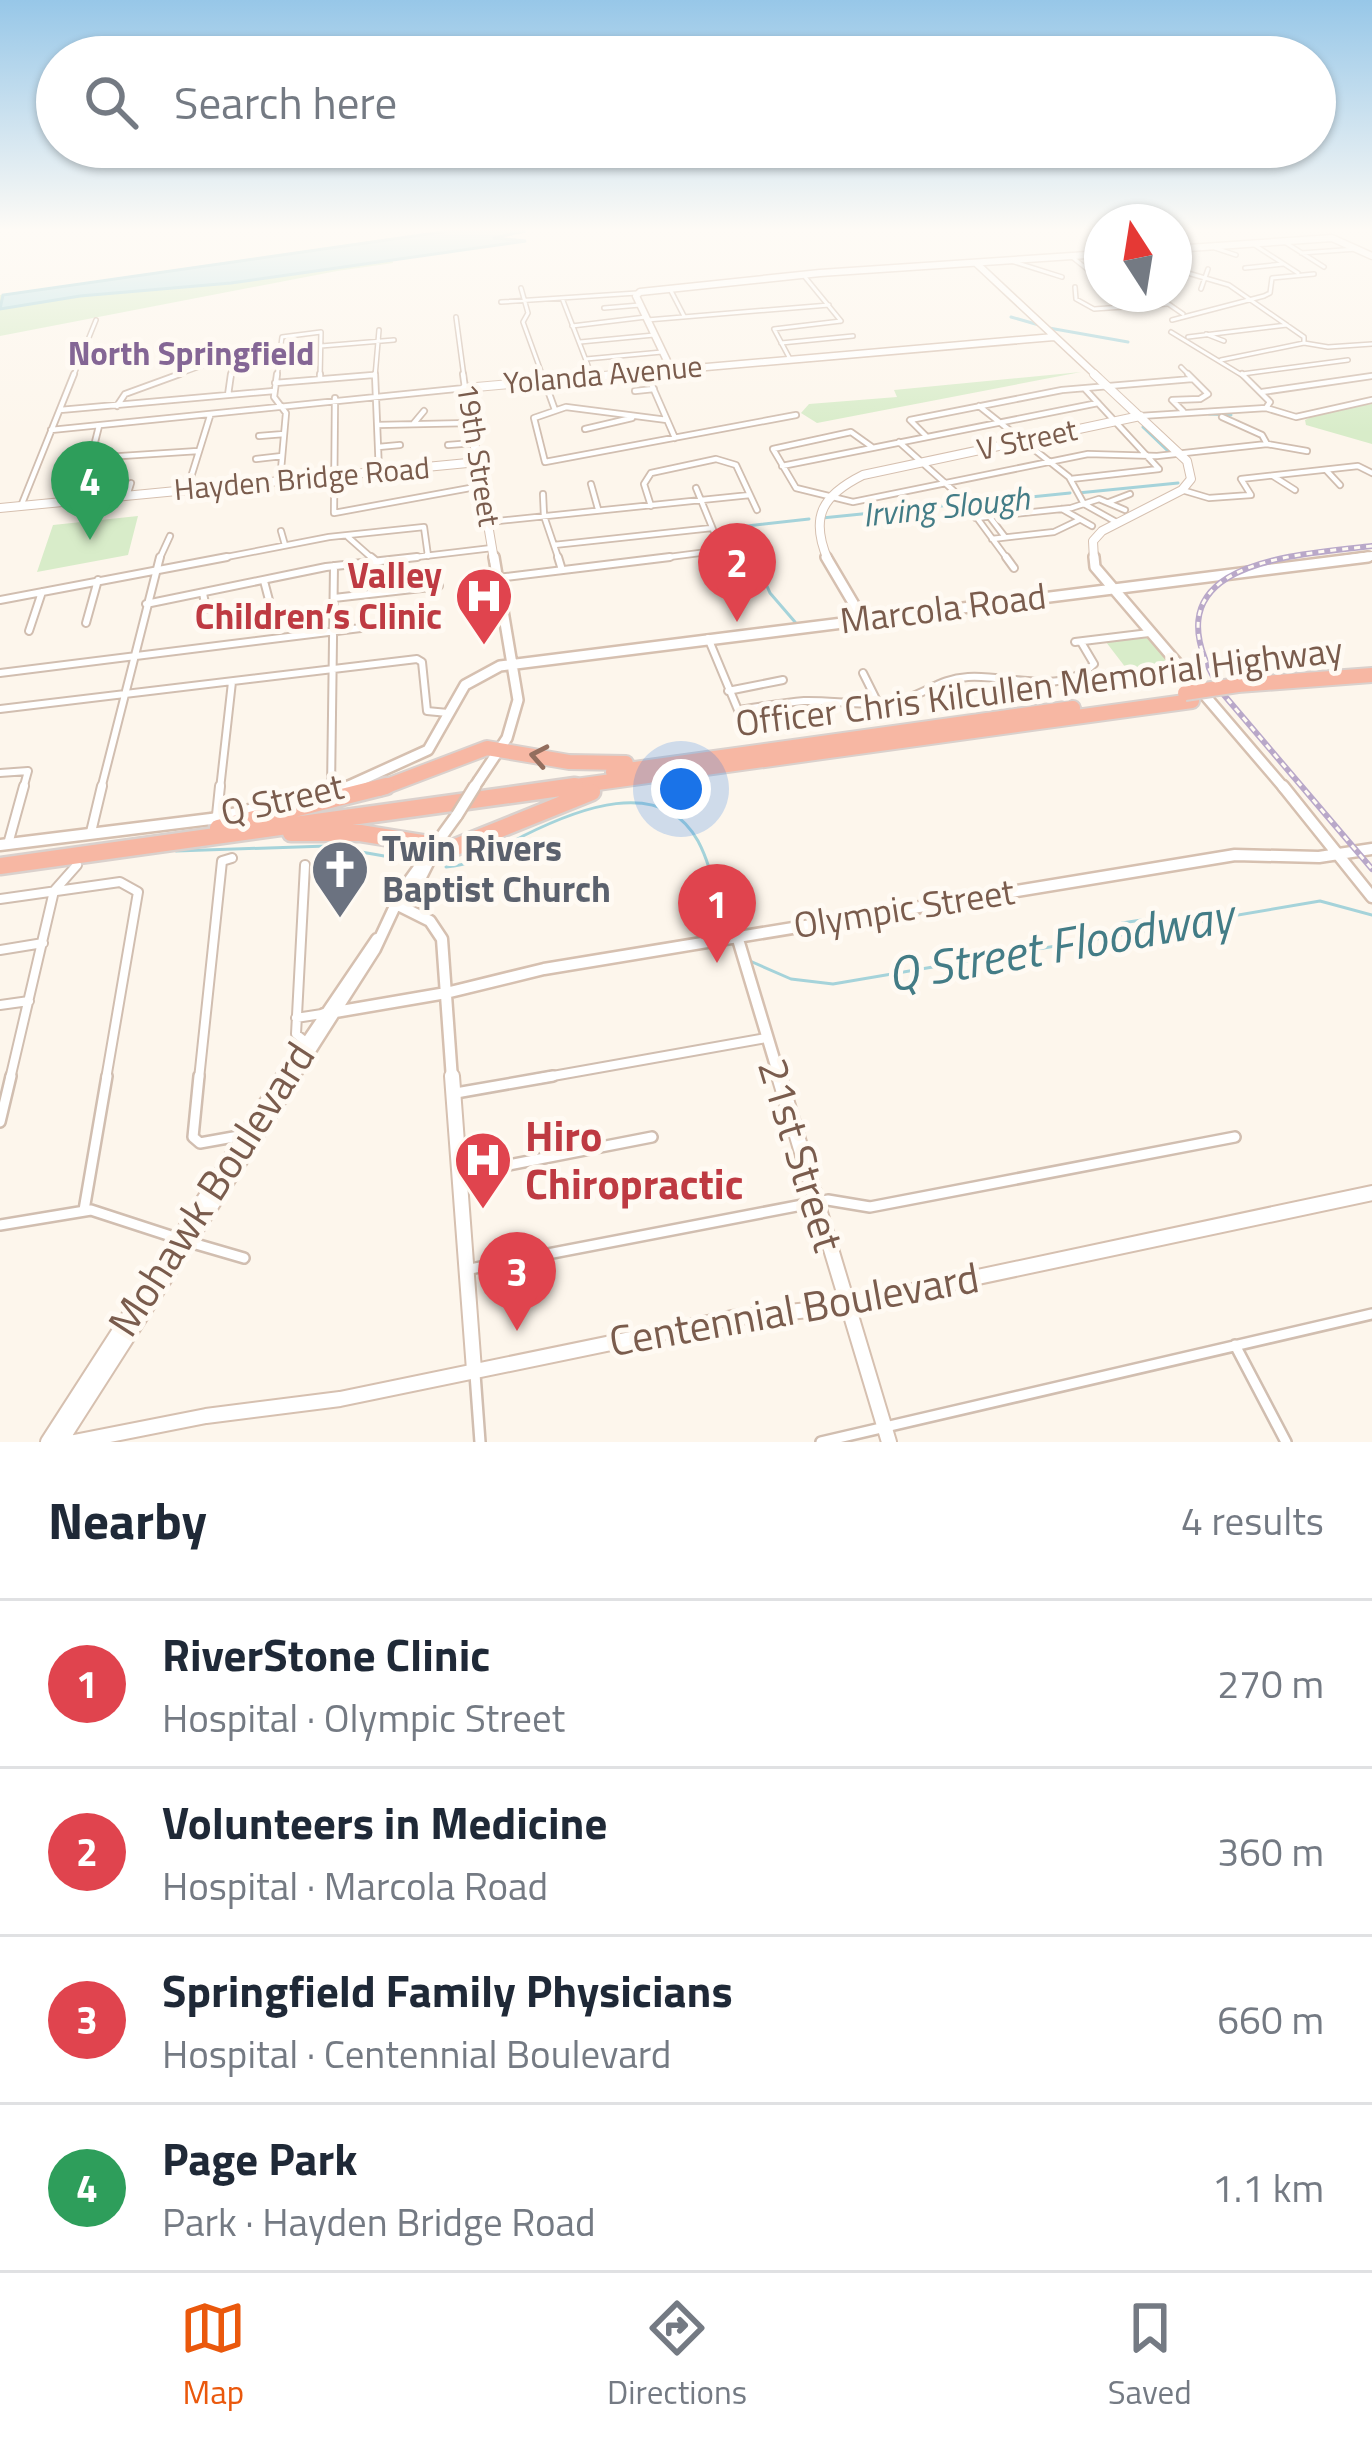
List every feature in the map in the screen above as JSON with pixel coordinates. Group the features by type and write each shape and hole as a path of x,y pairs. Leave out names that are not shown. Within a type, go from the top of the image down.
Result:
{"highway":[{"name":"Officer Chris Kilcullen Memorial Highway","path":"0,863 214,827 739,754 1241,690 1372,679"},
{"name":"Officer Chris Kilcullen Memorial Highway","path":"214,827 783,759 1188,697"},
{"path":"214,827 366,795 473,750 500,748 598,764 739,754"},
{"path":"214,827 360,832 436,847 469,844 583,795 783,759"}],"street":[{"path":"501,302 557,298"},
{"path":"562,298 592,376"},
{"path":"639,298 670,369"},
{"path":"675,298 684,316"},
{"path":"788,298 795,308"},
{"path":"790,358 774,328 841,321 823,298"},
{"path":"1014,298 1180,454 1191,470 1190,481 1182,490 1102,532 1091,550 1094,567 1218,706 1372,898"},
{"path":"1172,320 1255,298"},
{"path":"525,300 532,345 555,410"},
{"path":"1250,300 1304,337 1304,343"},
{"path":"752,301 758,311"},
{"path":"716,304 721,313"},
{"path":"604,308 640,305"},
{"path":"572,326 829,305"},
{"path":"1181,312 1186,315"},
{"name":"19th Street","path":"456,317 514,664"},
{"path":"20,506 96,320"},
{"path":"1245,321 1259,328"},
{"path":"1185,338 1287,325"},
{"path":"379,330 380,365 375,374 379,472"},
{"path":"280,481 286,412 275,387 282,337 321,332 320,379"},
{"path":"1171,332 1242,374 1270,401 1266,408"},
{"path":"1205,333 1224,341"},
{"path":"580,342 654,335"},
{"path":"781,343 853,336"},
{"name":"Yolanda Avenue","path":"51,430 376,394 1054,337"},
{"path":"321,346 394,340"},
{"path":"1221,360 1304,343 1372,347"},
{"path":"1242,374 1348,360 1332,347"},
{"path":"117,406 125,394 251,348"},
{"path":"586,358 662,352"},
{"path":"225,358 233,365 228,395"},
{"path":"1181,367 1208,394 1200,399 1172,400 1185,412"},
{"path":"646,371 675,438"},
{"path":"60,410 176,401 375,374"},
{"path":"1147,375 1155,382"},
{"path":"1262,392 1372,376"},
{"path":"927,436 910,420 1085,389 1192,379"},
{"path":"635,391 654,389"},
{"path":"1071,479 1159,469 1085,389"},
{"path":"176,401 183,391"},
{"path":"335,398 334,513 482,485"},
{"name":"V Street","path":"824,497 863,475 1116,420 1266,408 1297,417 1372,400"},
{"path":"782,466 1098,403"},
{"path":"979,406 1071,479 1084,504 1118,523"},
{"path":"667,420 632,418 592,407 555,410 535,418 545,462 717,426 796,415"},
{"path":"414,423 424,411"},
{"path":"187,490 210,416"},
{"path":"1222,417 1262,435 1267,444"},
{"path":"586,429 632,418"},
{"path":"151,434 154,421"},
{"path":"377,424 471,423"},
{"path":"99,426 91,458 198,451"},
{"path":"872,447 851,431 776,446 794,486 824,497 862,501 1100,453 1149,456 1267,444 1306,451"},
{"path":"260,436 284,434"},
{"path":"448,445 475,442"},
{"path":"899,442 954,491"},
{"path":"378,447 400,445"},
{"path":"256,459 282,457"},
{"path":"651,506 646,477 716,459 736,465 757,510"},
{"name":"Hayden Bridge Road","path":"0,508 478,462"},
{"path":"1182,490 1209,498 1233,497 1251,495 1239,479 1358,466 1372,473"},
{"path":"1326,470 1340,485"},
{"path":"1273,476 1294,490"},
{"name":"Hayden Bridge Road","path":"127,496 130,483"},
{"path":"591,484 598,510"},
{"path":"497,578 705,555 718,549 696,488"},
{"path":"543,494 544,516 562,570"},
{"path":"1109,502 1130,494"},
{"path":"488,522 750,495"},
{"path":"824,497 815,524 864,618"},
{"path":"976,518 1062,509 1097,499 1125,511"},
{"path":"969,507 1015,568"},
{"path":"1062,509 1092,526"},
{"path":"989,516 1005,537"},
{"path":"992,538 1054,532 1079,520"},
{"path":"0,600 346,535 424,527 428,556"},
{"path":"554,545 712,528"},
{"path":"280,531 285,545"},
{"path":"346,535 377,562"},
{"path":"91,832 154,570 170,536"},
{"path":"146,604 334,566 492,548"},
{"name":"Marcola Road","path":"514,664 1372,556"},
{"path":"332,790 334,566"},
{"path":"86,623 98,580"},
{"path":"263,580 269,601"},
{"path":"334,598 439,586"},
{"path":"29,631 42,592"},
{"path":"202,592 206,609"},
{"path":"0,673 393,624"},
{"path":"708,637 738,710 807,701 844,707 878,703 909,698 930,683 966,676 1015,684 1083,675 1094,664 1078,642 1151,633"},
{"path":"0,709 421,660 427,711 448,713"},
{"name":"Q Street","path":"4,844 91,832 214,827 332,790 413,761 439,738 454,695 466,682 514,664"},
{"name":"Mohawk Boulevard","path":"60,1442 251,1134 400,903 413,893 436,847 500,748 518,706 514,664"},
{"path":"863,673 878,703"},
{"path":"728,692 783,680"},
{"path":"214,827 232,681"},
{"path":"0,773 28,772 4,844"},
{"name":"Olympic Street","path":"296,1018 446,994 525,973 736,936 1250,852 1336,855 1372,849"},
{"path":"232,858 222,861 194,1137 200,1143 251,1134"},
{"path":"0,1122 55,891 77,865"},
{"path":"305,865 296,1018 297,1036 306,1042"},
{"path":"0,899 131,884 138,892 84,1210"},
{"path":"400,903 436,925 442,939 480,1442"},
{"name":"21st Street","path":"736,936 886,1435"},
{"path":"0,950 43,944"},
{"path":"0,1005 29,1000"},
{"name":"Mohawk Boulevard","path":"251,1134 306,1042 329,1013"},
{"path":"453,1094 766,1038"},
{"path":"0,1066 14,1063"},
{"path":"466,1270 815,1203 870,1207 1235,1136"},
{"path":"459,1174 652,1137"},
{"name":"Centennial Boulevard","path":"74,1442 218,1414 340,1399 732,1318 847,1305 1372,1192"},
{"path":"0,1225 84,1210 244,1258"},
{"name":"Mohawk Boulevard","path":"48,1442 184,1240"},
{"path":"821,1442 886,1435 1372,1314"},
{"path":"1235,1346 1286,1442"}],"green space":[{"path":"0,298 195,298 0,336"},
{"path":"1081,372 817,423 801,413 809,404 897,397 894,390"},
{"path":"1372,404 1372,444 1306,425 1305,420 1322,412"},
{"path":"138,516 128,555 37,572 53,525"},
{"path":"1147,638 1186,678 1139,685 1106,642"}],"water":[{"path":"2,298 66,298 0,309"}],"waterway":[{"path":"1011,317 1039,325"},
{"path":"1049,328 1128,342"},
{"path":"1209,414 1231,415"},
{"path":"1143,427 1169,452"},
{"name":"Irving Slough","path":"1078,493 1178,483"},
{"name":"Irving Slough","path":"822,518 1070,493"},
{"path":"795,622 770,593 743,531 747,526 809,519"},
{"name":"Q Street Floodway","path":"446,867 477,860 591,808 640,803 662,808 682,820 698,841 726,930"},
{"name":"Q Street Floodway","path":"176,851 327,846 407,860"},
{"name":"Q Street Floodway","path":"750,961 791,979 833,984 1320,901 1372,915"},
{"path":"1122,923 1148,919"},
{"path":"1059,933 1087,929"},
{"path":"1136,944 1196,934"}],"railway":[{"path":"1372,546 1262,563 1209,593 1199,618 1202,652 1224,695 1372,869"}],"place":[{"name":"Page Park","path":"90,540"},
{"name":"Volunteers in Medicine","path":"737,622"},
{"name":"Valley Children’s Clinic","path":"484,647"},
{"name":"Twin Rivers Baptist Church","path":"340,920"},
{"name":"RiverStone Clinic","path":"717,963"},
{"name":"Hiro Chiropractic","path":"483,1211"},
{"name":"Springfield Family Physicians","path":"517,1331"}],"district":[{"name":"North Springfield","path":"191,353"}]}
